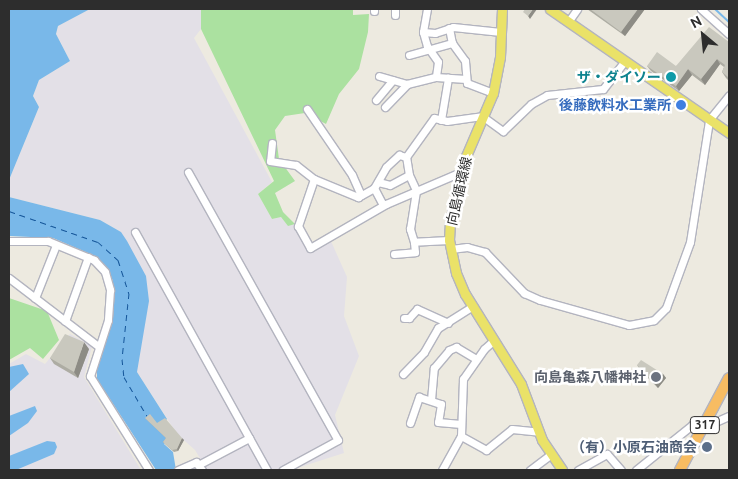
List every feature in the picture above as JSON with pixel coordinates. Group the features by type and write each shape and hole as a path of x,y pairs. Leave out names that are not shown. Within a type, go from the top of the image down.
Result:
{"highway":[{"name":"317","path":"680,470 729,378"}],"main road":[{"name":"向島循環線","path":"502,9 500,56 493,92 482,116 463,171 450,221 450,245 459,282 524,390 539,432 562,470"},
{"path":"550,9 729,133"}],"street":[{"path":"427,9 423,32 429,50 438,62 436,77"},
{"path":"568,22 577,9"},
{"path":"701,9 729,34"},
{"path":"423,32 435,33 449,28 501,32"},
{"path":"449,28 452,43 464,61 466,79 472,87 493,92"},
{"path":"409,55 452,43"},
{"path":"394,254 415,252 410,229 416,190 409,175 406,157 434,118 441,120 482,116 503,131 531,104 548,95 603,89 624,62"},
{"path":"379,76 407,84 436,77 466,79"},
{"path":"441,120 448,78"},
{"path":"376,100 393,80"},
{"path":"386,108 407,84"},
{"path":"414,242 467,247 485,252 524,293 540,300 629,325 654,320 666,308 690,242 709,120 729,94"},
{"path":"307,110 352,176 361,196"},
{"path":"272,143 270,161 296,165 314,179 361,196"},
{"path":"361,196 376,185 386,167 399,155 406,157"},
{"path":"314,179 298,226 310,248 383,205 463,171"},
{"path":"188,172 338,440 282,470"},
{"path":"376,185 390,185 409,175"},
{"path":"376,185 383,205"},
{"path":"135,232 267,470"},
{"path":"9,241 48,241 88,257 102,268 110,290 108,320 91,363 90,376 94,387 149,470"},
{"path":"35,298 56,245"},
{"path":"65,321 88,257"},
{"path":"9,278 98,346"},
{"path":"403,374 424,352 438,328 448,324 472,306"},
{"path":"404,318 409,318 416,309 448,324"},
{"path":"442,470 461,436 463,378 476,359 494,340"},
{"path":"431,400 434,368 449,350 456,347 476,359"},
{"path":"410,423 419,397 441,404 438,422 461,424"},
{"path":"636,470 692,425 704,427 729,416"},
{"path":"461,436 486,450 512,429 539,432"},
{"path":"178,470 192,463 200,468 249,438"},
{"path":"530,470 551,454"},
{"path":"578,470 607,454 621,470"}],"shaded area":[{"path":"90,9 201,9 201,29 194,38 272,182 258,194 272,219 281,217 288,225 295,224 309,249 330,239 347,277 344,316 359,356 335,415 344,453 291,470 207,470 195,450 177,434 137,372 121,232 100,220 9,197 9,180 39,107 33,96 39,80 70,61 56,34 58,26"},
{"path":"70,334 92,346 84,377 141,470 9,470 9,364 26,354 45,364"}],"green space":[{"path":"201,9 353,9 353,15 369,14 368,32 359,69 339,94 326,124 305,113 285,116 275,130 279,159 295,181 275,193 283,212 295,224 288,226 281,217 272,219 258,194 274,181 201,29"},
{"path":"9,298 47,311 59,340 43,359 30,348 9,360"}],"water":[{"path":"9,9 90,9 58,26 56,34 70,61 39,80 33,96 39,107 9,180"},
{"path":"9,197 100,220 121,232 127,241 146,276 149,301 137,372 167,419 164,422 171,434 164,444 173,452 176,470 156,470 97,379 97,369 113,312 113,281 106,266 95,256 53,238 9,236"},
{"path":"23,364 29,374 9,392 9,367"},
{"path":"35,406 37,411 28,423 9,436 9,416"},
{"path":"47,441 55,442 57,447 54,454 16,470 9,470 9,456"}],"building":[{"path":"525,9 533,9 528,16 523,12"},
{"path":"590,9 638,9 621,32"},
{"path":"709,27 729,42 728,77 722,72 725,65 717,59 701,79 688,69 676,86 647,66 657,52 676,66"},
{"path":"65,334 84,342 74,372 50,358"},
{"name":"向島亀森八幡神社","path":"641,360 663,374 655,384 637,365"},
{"path":"150,414 157,423 165,418 182,438 177,449 172,450 163,442 166,438 145,418"}],"waterway":[{"path":"715,9 729,22"}],"ferry route":[{"path":"9,211 98,242 118,260 129,293 122,359 124,377 147,416"}],"place":[{"name":"ザ・ダイソー","path":"671,77"},
{"name":"後藤飲料水工業所","path":"681,105"},
{"name":"向島亀森八幡神社","path":"656,377"},
{"name":"（有）小原石油商会","path":"707,447"}]}
